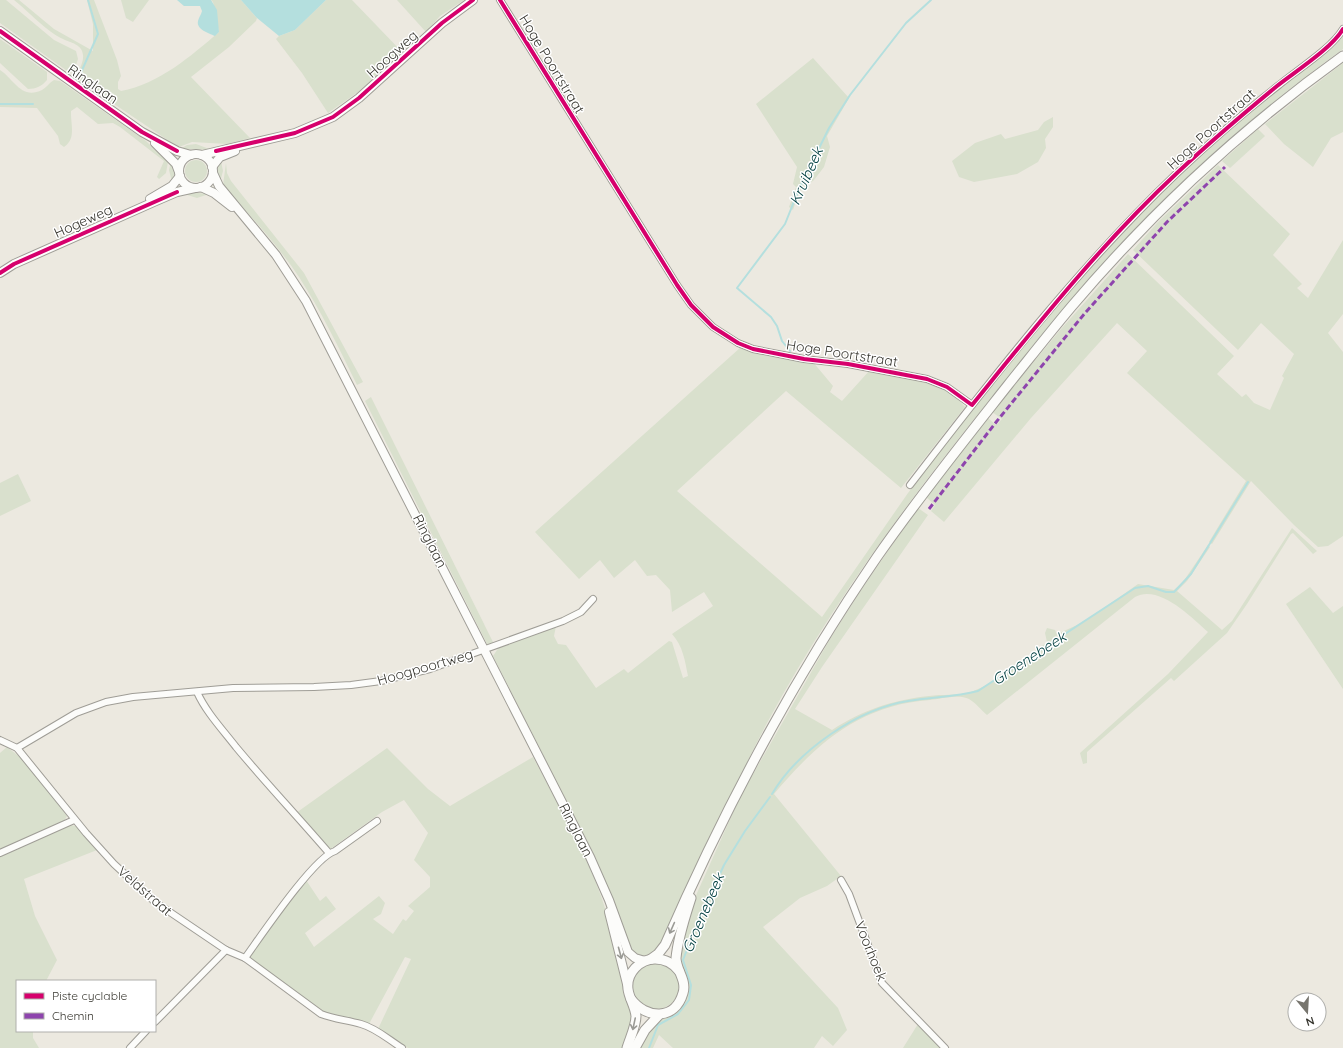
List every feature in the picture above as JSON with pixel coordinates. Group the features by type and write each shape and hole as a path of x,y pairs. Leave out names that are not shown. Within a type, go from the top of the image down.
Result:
{"main road":[{"name":"Hoogweg","path":"245,146 295,133 324,122 359,98 442,23 473,0"},
{"name":"Ringlaan","path":"0,31 142,132 171,148 191,155 207,158 219,186 276,255 306,301 485,650 598,875 628,952 635,958 648,960"},
{"path":"626,1048 636,1018 628,988 629,977 635,967 658,954 665,946 692,884 748,771 803,672 876,558 943,466 1073,305 1180,192 1257,123 1343,56"},
{"name":"Ringlaan","path":"142,132 176,164 180,175 186,184 214,193 246,218"},
{"path":"202,156 245,146"},
{"path":"198,188 211,179 212,170 220,157 245,146"},
{"path":"180,175 180,166 184,159 191,155"},
{"name":"Hogeweg","path":"122,216 172,186 180,175"},
{"name":"Hogeweg","path":"0,273 14,264 177,192 198,188"},
{"path":"635,1048 645,1030 659,1015 673,1008 680,1001 684,987 676,960 686,914 701,868"},
{"name":"Ringlaan","path":"598,875 626,974 628,988"},
{"path":"648,960 668,961 675,966 681,974"},
{"path":"631,999 637,1007 645,1013 659,1015"}],"street":[{"name":"Hoge Poortstraat","path":"500,0 677,285 691,305 713,327 728,338 753,348 804,359 872,368 927,379 947,387 972,405"},
{"name":"Hoge Poortstraat","path":"910,485 972,405 1062,294 1120,231 1204,148 1264,96 1323,50 1343,29"},
{"name":"Hoogpoortweg","path":"17,748 62,720 89,707 124,698 233,688 351,685 381,681 430,669 563,621 582,612 593,600"},
{"path":"197,692 201,702 254,769 329,853"},
{"name":"Veldstraat","path":"0,740 17,748 74,820 114,864 155,902 185,924 226,950 245,958 320,1014 333,1019 361,1024 402,1048"},
{"path":"0,853 74,820"},
{"path":"245,958 307,874 329,853 335,851 377,822"},
{"name":"Voorhoek","path":"841,880 849,894 882,983 945,1048"},
{"path":"156,1021 226,950"},
{"path":"130,1048 145,1032"}],"green space":[{"path":"0,0 6,0 54,40 76,51 78,59 74,71 70,73 0,23"},
{"path":"14,0 19,0 54,29 93,51 93,24 87,0 94,0 117,60 121,76 118,82 118,89 121,91 161,76 186,59 219,32 213,2 211,0 241,0 257,18 256,21 229,47 191,77 250,138 227,144 192,142 179,147 77,79 83,58 81,48 51,32"},
{"path":"121,0 149,0 133,22 126,18"},
{"path":"326,0 352,0 403,53 358,92 328,113 302,73 276,39 279,36 295,30"},
{"path":"397,0 464,0 440,16 426,32"},
{"path":"1343,32 1343,49 1283,94 1226,142 1171,193 1119,247 1054,321 961,435 872,554 817,637 791,680 753,751 657,951 645,955 638,955 632,951 629,947 596,859 493,656 499,647 556,626 554,636 558,644 566,645 596,688 624,669 628,673 669,641 672,642 683,678 688,676 685,659 679,644 672,634 713,606 704,592 672,612 670,590 656,575 647,576 635,560 614,578 600,560 579,579 535,532 741,347 813,362 833,386 830,392 842,401 870,370 934,383 952,393 965,407 901,488 786,391 677,491 822,617 908,493 1006,366 1076,282 1116,237 1216,140"},
{"path":"0,39 47,72 47,80 36,88 28,89 0,63"},
{"path":"813,58 849,98 827,136 830,147 824,167 814,180 799,192 793,210 789,207 796,187 793,184 797,167 756,104"},
{"path":"1343,63 1343,132 1331,138 1313,167 1284,144 1265,124"},
{"path":"0,70 18,87 29,92 42,90 54,80 60,81 146,141 168,162 166,173 159,179 157,177 164,161 120,127 113,123 98,124 77,107 71,111 71,136 68,144 64,147 60,144 58,136 37,108 0,107"},
{"path":"1053,117 1053,127 1045,139 1046,148 1038,162 1017,174 974,182 959,177 952,161 975,143 1001,134 1005,139 1038,130 1044,122"},
{"path":"1258,129 1265,136 1230,168 1222,161"},
{"path":"196,144 212,150 180,149 187,145"},
{"path":"196,160 204,163 207,171 204,179 196,182 188,179 185,171 188,163"},
{"path":"171,161 175,172 172,182 169,170"},
{"path":"221,161 223,171 220,182 217,172"},
{"path":"226,163 227,173 231,181 304,273 363,382 357,385 322,316 299,277 282,253 223,185"},
{"path":"1218,165 1290,234 1273,255 1302,284 1297,288 1308,298 1343,240 1343,314 1328,333 1343,352 1343,536 1328,546 1318,547 1251,481 1212,544 1209,542 1246,481 1127,373 1147,351 1117,323 1031,418 944,522 931,511 935,505 926,497 988,418 996,425 1002,419 992,412 1061,329 1128,254 1234,356 1217,374 1242,397 1246,394 1254,403 1270,410 1284,378 1282,376 1294,354 1261,323 1238,350 1133,250 1158,222"},
{"path":"188,192 209,194 197,198 181,193"},
{"path":"371,397 494,644 487,644 365,401"},
{"path":"18,474 31,501 0,516 0,483"},
{"path":"918,508 928,515 822,667 795,709 832,730 855,717 890,703 929,696 966,693 980,688 1010,670 1047,642 1045,633 1047,628 1055,630 1057,634 1084,622 1138,584 1174,590 1183,582 1208,545 1210,547 1187,581 1177,591 1222,630 1232,621 1292,528 1317,551 1313,554 1293,533 1291,534 1227,633 1174,681 1171,678 1087,752 1087,763 1083,764 1080,753 1168,674 1208,632 1184,611 1164,598 1144,594 1135,597 987,715 974,702 960,697 905,703 861,718 824,743 807,758 774,794 841,876 827,886 800,898 763,927 838,1008 847,1030 833,1046 822,1036 814,1048 673,1048 659,1035 653,1048 639,1048 653,1023 679,1009 686,997 681,955 690,912 740,797 830,639 863,587"},
{"path":"1310,587 1333,613 1343,606 1343,689 1286,604"},
{"path":"7,747 25,761 67,816 63,823 0,852 0,753"},
{"path":"387,748 428,789 450,806 533,757 586,860 606,910 632,1013 632,1022 622,1048 408,1048 378,1029 411,959 405,957 369,1024 335,1016 314,1007 304,1001 250,958 250,955 306,880 320,901 326,896 336,909 305,933 314,947 379,896 385,903 381,914 373,919 393,934 403,919 406,921 414,911 408,906 430,887 430,877 414,860 428,833 404,800 382,812 329,850 296,813"},
{"path":"70,825 76,826 97,850 24,879 35,916 57,960 47,980 16,980 16,1032 33,1032 33,1038 39,1048 0,1048 0,857"},
{"path":"652,963 660,963 669,967 675,973 679,986 675,999 669,1005 660,1009 652,1009 643,1005 637,999 633,990 633,982 637,973 643,967"},
{"path":"918,1024 943,1048 903,1048"}],"water":[{"path":"177,0 211,0 217,10 219,32 215,36 203,30 199,26 198,21 202,11 200,6 184,6"},
{"path":"241,0 326,0 295,30 279,36 257,18"}],"waterway":[{"name":"Kruibeek","path":"79,77 98,34 88,0"},
{"name":"Kruibeek","path":"790,351 782,341 777,326 771,317 737,288 785,224 799,189 829,128 850,95 906,23 931,0"},
{"name":"Kruibeek","path":"0,104 33,104"},
{"name":"Groenebeek","path":"772,794 783,778 813,747 850,722 889,705 908,701 961,695 978,691 1135,588 1148,586 1166,592 1174,592 1191,574 1248,482"},
{"name":"Groenebeek","path":"649,1048 658,1025 678,1014 689,1000 691,985 683,960 693,934 724,865 745,831 770,797"}],"marked path":[{"path":"929,509 997,421 1085,313 1167,222 1225,167"}],"cycle path":[{"path":"216,151 295,133 333,117 359,98 442,23 473,0"},
{"path":"500,0 677,285 691,305 713,327 738,343 753,349 804,359 848,364 927,379 947,387 972,405 1070,286 1149,200 1239,118 1331,44 1343,29"},
{"path":"0,31 142,132 177,151"},
{"path":"0,273 14,264 177,192"}]}
